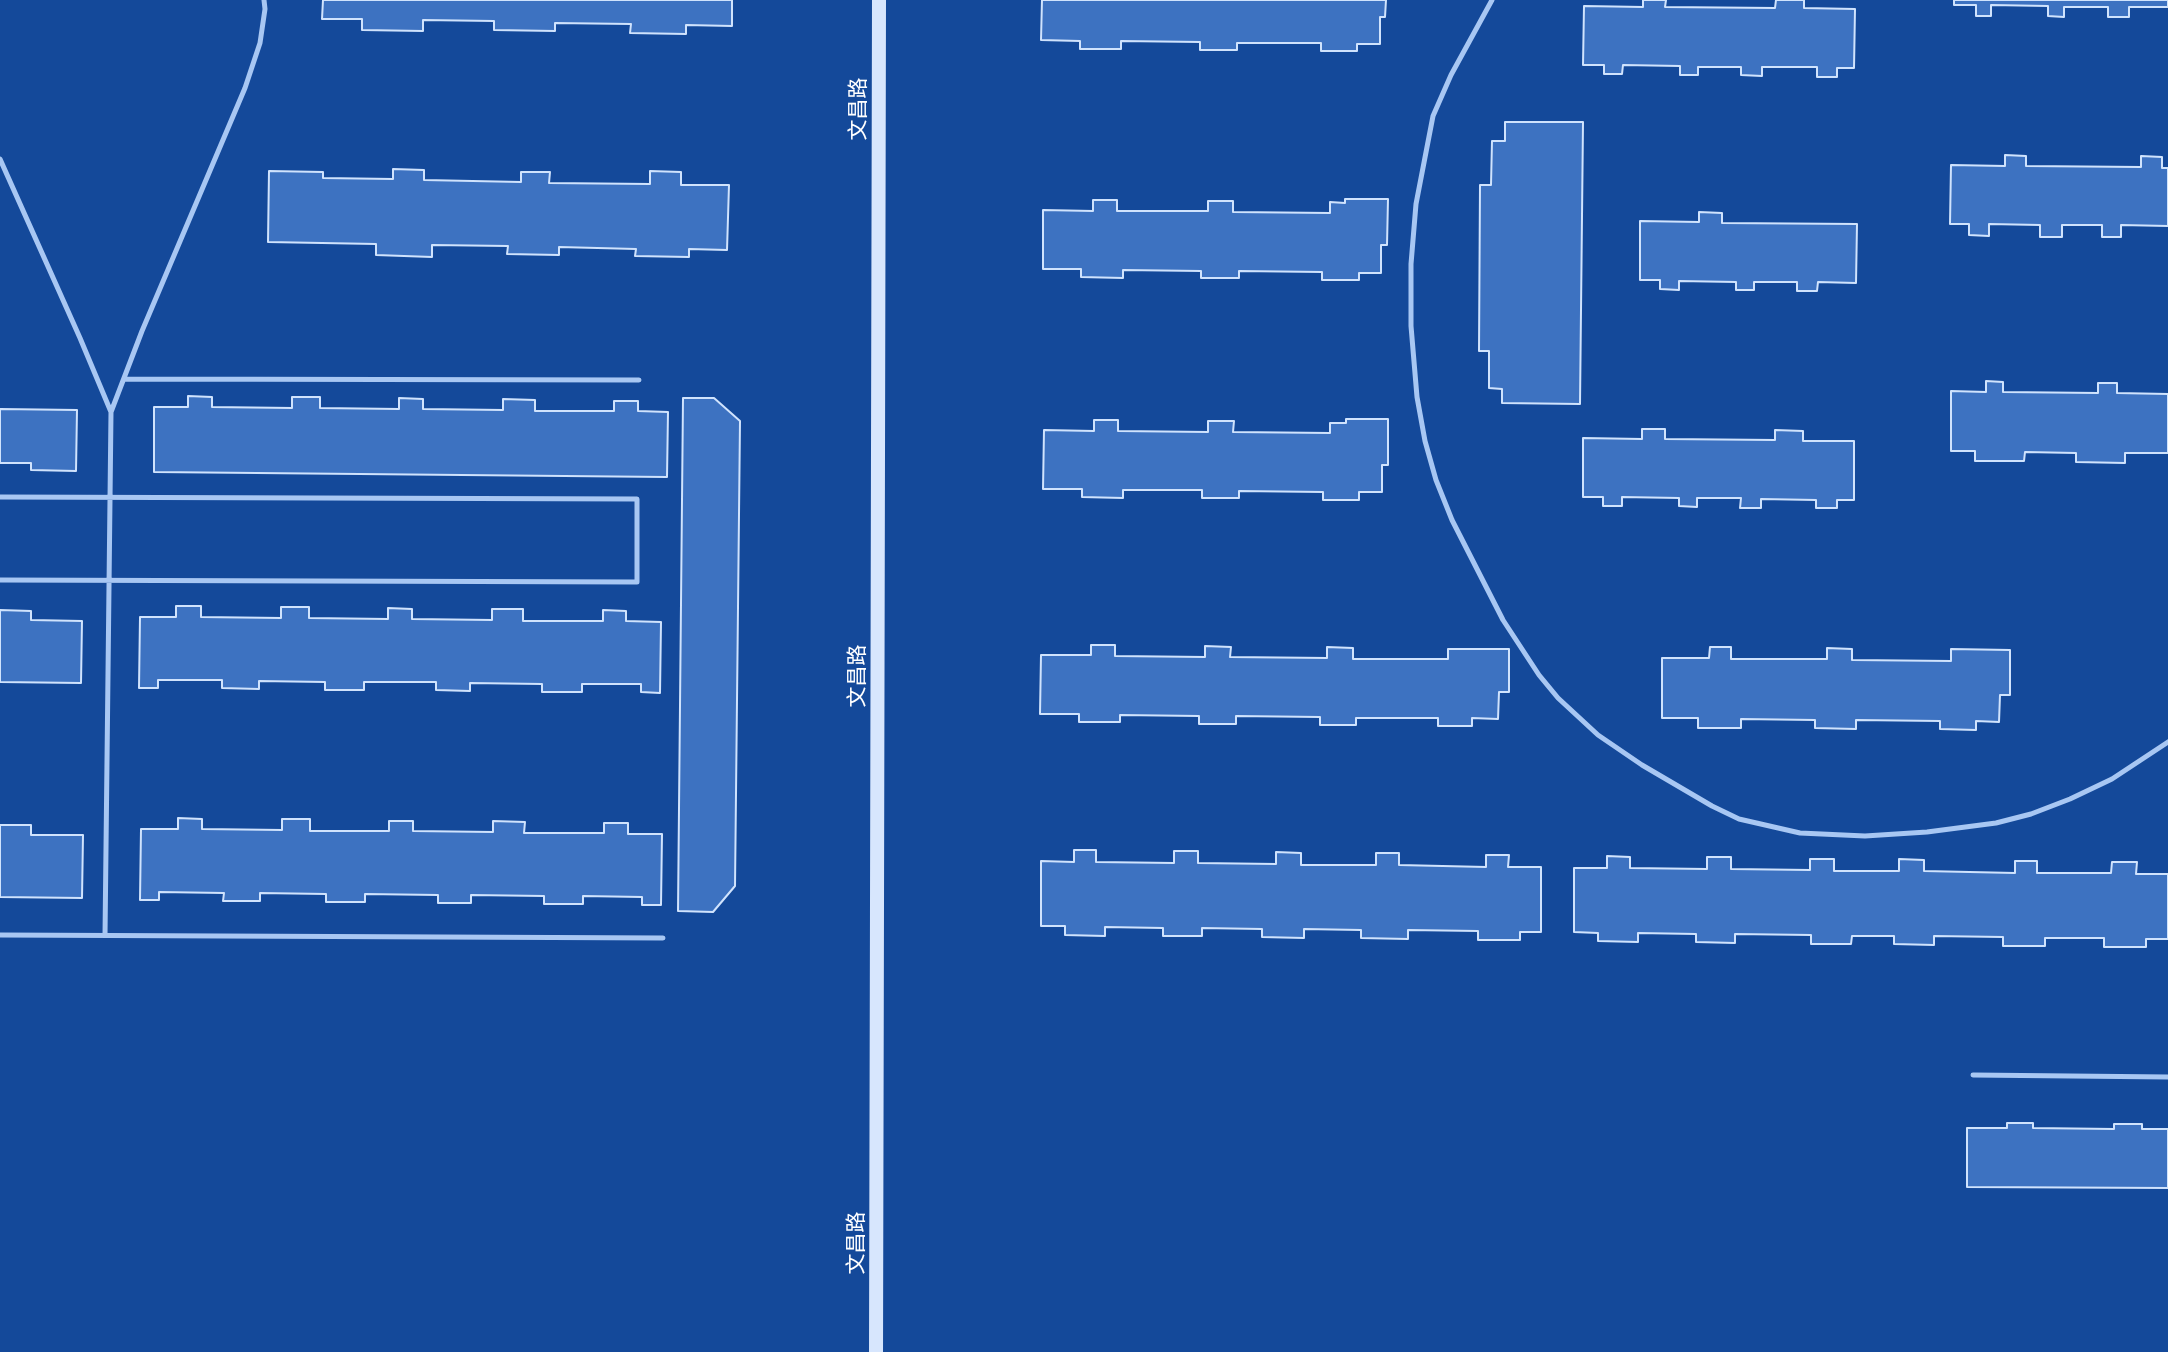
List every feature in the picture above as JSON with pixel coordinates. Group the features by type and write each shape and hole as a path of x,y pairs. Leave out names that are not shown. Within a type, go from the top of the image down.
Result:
{"street":[{"name":"文昌路","path":"876,1352 880,0"}],"lane":[{"path":"105,935 111,412 245,88 260,43 264,0"},
{"path":"1492,0 1451,75 1433,116 1421,179 1411,264 1411,326 1417,397 1436,481 1452,520 1509,630 1558,698 1598,735 1642,765 1712,806 1739,819 1800,833 1865,836 1927,832 2008,820 2031,814 2112,779 2168,742"},
{"path":"0,159 111,412"},
{"path":"124,379 639,380"},
{"path":"0,497 637,499 637,582 0,580"},
{"path":"0,934 663,938"},
{"path":"1973,1075 2168,1077"}],"building":[{"path":"323,0 732,0 732,26 686,25 686,34 630,33 631,24 555,23 555,31 494,30 494,21 423,20 423,31 362,30 362,19 322,19"},
{"path":"1042,0 1386,0 1385,17 1380,17 1380,44 1357,44 1357,51 1321,51 1321,43 1237,43 1237,50 1200,50 1200,42 1121,41 1121,49 1080,49 1080,41 1041,40"},
{"path":"1643,0 1666,0 1665,7 1775,8 1776,0 1804,0 1804,8 1855,9 1854,68 1837,68 1837,77 1817,77 1817,67 1762,67 1762,76 1741,75 1741,67 1698,67 1698,75 1680,75 1680,66 1623,65 1622,74 1604,74 1604,65 1583,65 1584,6 1643,7"},
{"path":"1954,0 2168,0 2168,7 2129,7 2129,17 2108,17 2108,7 2064,7 2064,17 2048,16 2048,6 1991,5 1991,16 1976,16 1976,5 1954,5"},
{"path":"1505,122 1583,122 1580,404 1502,403 1502,389 1489,388 1489,351 1479,351 1480,185 1491,185 1492,141 1505,141"},
{"path":"2005,155 2026,156 2026,166 2141,167 2141,156 2162,157 2162,168 2168,168 2168,226 2121,225 2121,237 2102,237 2102,225 2062,225 2062,237 2040,237 2040,225 1989,224 1989,236 1969,235 1969,224 1950,224 1951,165 2005,166"},
{"path":"393,169 424,170 424,180 521,182 521,172 550,172 549,183 650,184 650,171 681,172 681,185 729,185 727,250 689,249 689,257 635,256 636,249 559,247 559,255 507,254 508,246 432,245 432,257 376,255 376,244 268,242 269,171 323,172 323,178 393,179"},
{"path":"1345,199 1388,199 1387,245 1381,245 1381,273 1359,273 1359,280 1322,280 1322,272 1239,271 1239,278 1201,278 1201,271 1123,270 1123,278 1081,277 1081,269 1043,269 1043,210 1093,211 1093,200 1117,200 1117,211 1208,211 1208,201 1233,201 1233,212 1330,213 1330,202 1345,203"},
{"path":"1699,212 1722,213 1722,223 1857,224 1856,283 1818,282 1817,291 1797,291 1797,282 1754,282 1754,290 1736,290 1736,282 1679,281 1679,290 1660,289 1660,280 1640,280 1640,221 1699,222"},
{"path":"1986,381 2003,382 2003,392 2098,393 2098,383 2117,383 2117,393 2168,394 2168,453 2125,453 2125,463 2076,462 2076,453 2025,452 2024,461 1975,461 1975,451 1951,451 1951,391 1986,392"},
{"path":"188,396 212,397 212,407 292,408 292,397 320,397 320,408 399,409 399,398 423,399 423,409 503,410 503,399 535,400 535,411 614,411 614,401 638,401 638,411 668,412 667,477 154,472 154,407 188,407"},
{"path":"683,398 714,398 740,421 735,886 713,912 678,911"},
{"path":"0,409 77,410 76,471 31,470 31,463 0,463"},
{"path":"1346,419 1388,419 1388,465 1382,465 1382,492 1359,492 1359,500 1323,500 1323,492 1239,491 1239,498 1202,498 1202,490 1123,490 1123,498 1082,497 1082,489 1043,489 1044,430 1094,431 1094,420 1118,420 1118,431 1208,432 1208,421 1234,421 1233,432 1330,433 1330,423 1346,423"},
{"path":"1642,429 1665,429 1665,439 1775,440 1775,430 1803,431 1803,441 1854,441 1854,500 1837,500 1837,508 1816,508 1816,500 1761,499 1761,508 1740,508 1741,498 1697,498 1697,507 1679,506 1679,498 1622,497 1622,506 1603,506 1603,497 1583,497 1583,438 1642,439"},
{"path":"176,606 201,606 201,617 281,618 281,607 309,607 309,618 388,619 388,608 412,609 412,619 492,620 492,609 523,609 523,621 603,621 603,610 626,611 626,621 661,622 660,693 641,692 641,684 582,684 582,692 542,692 542,684 470,683 470,691 436,690 436,682 364,682 364,690 325,690 325,682 259,681 259,689 222,688 222,680 158,680 158,688 139,688 140,617 176,617"},
{"path":"0,610 31,611 31,620 82,621 81,683 0,682"},
{"path":"1091,645 1115,645 1115,656 1205,657 1205,646 1231,647 1230,657 1327,658 1327,647 1353,648 1353,659 1448,659 1448,649 1509,649 1509,692 1499,692 1498,719 1472,718 1472,726 1438,726 1438,718 1356,718 1356,725 1320,725 1320,717 1236,716 1236,724 1199,724 1199,716 1120,715 1120,722 1079,722 1079,714 1040,714 1041,655 1091,655"},
{"path":"1710,647 1731,647 1731,659 1827,659 1827,648 1852,649 1852,660 1951,661 1951,649 2010,650 2010,695 2000,695 1999,722 1976,721 1976,730 1940,729 1940,721 1856,720 1856,729 1815,728 1815,720 1741,719 1741,728 1698,728 1698,718 1662,718 1662,658 1709,658"},
{"path":"178,818 202,819 202,829 282,830 282,819 310,819 310,831 389,831 389,821 413,821 413,831 493,832 493,821 525,822 524,833 604,833 604,823 628,823 628,834 662,834 661,905 642,905 642,897 583,896 583,904 544,904 544,896 471,895 471,903 438,903 438,895 365,894 365,902 326,902 326,894 260,893 260,901 223,901 224,893 159,892 159,900 140,900 141,829 178,829"},
{"path":"0,825 31,825 31,835 83,835 82,898 0,897"},
{"path":"1074,850 1096,850 1096,862 1174,863 1174,851 1198,851 1198,863 1276,864 1276,852 1301,853 1301,865 1376,865 1376,853 1399,853 1399,865 1486,867 1486,855 1509,855 1508,867 1541,867 1541,932 1520,932 1520,940 1478,940 1478,931 1408,930 1408,939 1361,938 1361,930 1304,929 1304,938 1262,937 1262,929 1202,928 1202,936 1163,936 1163,928 1105,927 1105,936 1065,935 1065,926 1041,926 1041,861 1074,862"},
{"path":"1607,856 1630,857 1630,868 1707,869 1707,857 1731,857 1731,869 1810,870 1810,859 1834,859 1834,871 1899,871 1899,859 1924,860 1924,871 2015,873 2015,861 2037,861 2037,873 2111,873 2112,862 2137,862 2136,874 2168,874 2168,939 2146,939 2146,947 2104,947 2104,938 2045,938 2045,946 2003,946 2003,937 1934,936 1934,945 1894,944 1894,936 1852,936 1851,944 1811,944 1811,935 1735,934 1735,943 1696,942 1696,934 1638,933 1638,942 1598,941 1598,933 1574,932 1574,868 1607,868"},
{"path":"2007,1123 2033,1123 2033,1128 2114,1129 2114,1124 2142,1124 2142,1129 2168,1129 2168,1188 1967,1187 1967,1128 2007,1128"}]}
